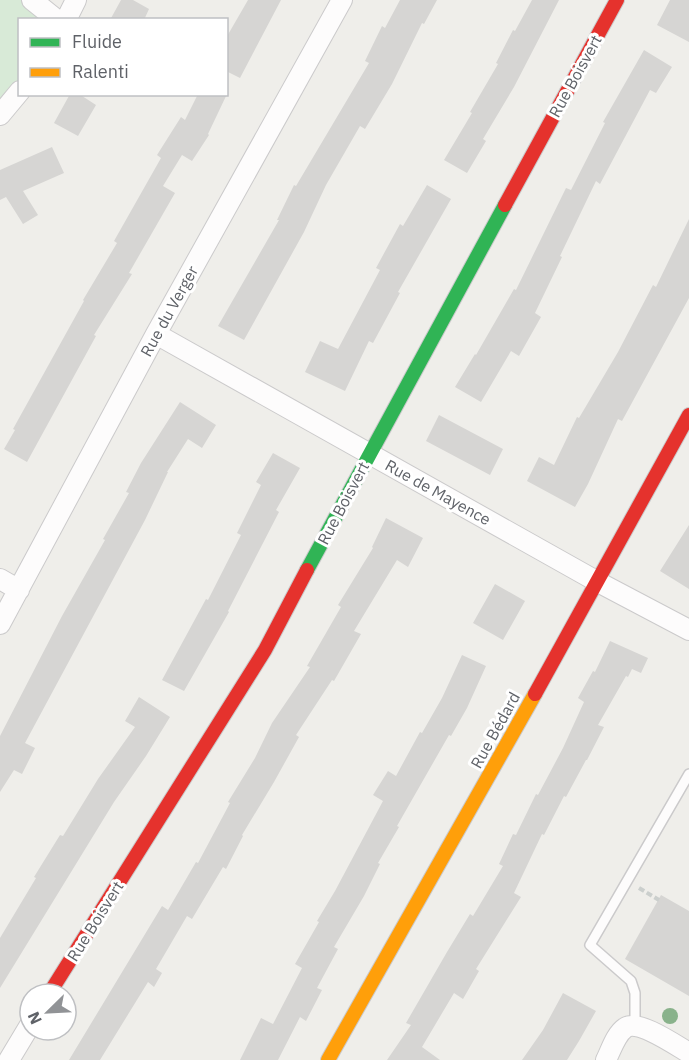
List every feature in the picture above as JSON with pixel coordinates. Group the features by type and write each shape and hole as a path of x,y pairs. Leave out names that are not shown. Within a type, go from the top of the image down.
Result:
{"street":[{"path":"33,0 55,18"},
{"path":"67,18 76,0"},
{"name":"Rue du Verger","path":"0,624 156,334 342,0"},
{"name":"Rue Boisvert","path":"57,982 265,650 369,454 617,0"},
{"path":"0,115 18,93"},
{"name":"Rue de Mayence","path":"156,334 598,582 689,630"},
{"name":"Rue Bédard","path":"328,1060 598,582 689,415"},
{"path":"0,579 20,590"},
{"path":"606,1060 622,1031 626,1027 635,1025 689,1053"},
{"path":"9,1060 20,1042"}],"lane":[{"path":"635,1025 635,993 631,981 590,945 689,774"}],"path":[{"path":"650,894 659,900"}],"green space":[{"path":"0,0 32,0 56,18 18,18 18,92 0,115"}],"building":[{"path":"121,0 133,0 149,9 145,18 111,18"},
{"path":"248,0 281,0 240,78 228,72 228,35"},
{"path":"400,0 437,0 424,24 422,23 392,84 365,129 360,126 326,185 304,232 244,340 218,326 279,220 277,220 294,185 296,186 369,63 365,61 382,26 385,28"},
{"path":"532,0 559,0 514,87 483,139 486,141 467,173 444,160 472,113 470,112 498,64 496,63 513,30 515,31"},
{"path":"670,0 689,0 689,42 657,25"},
{"path":"644,50 672,67 656,93 650,90 600,184 596,181 535,313 541,317 519,356 511,351 481,402 455,387 514,289 516,290 566,188 571,190 605,123 603,122"},
{"path":"69,96 82,96 96,105 78,136 54,123"},
{"path":"197,96 226,96 209,135 192,161 182,155 163,186 175,193 129,273 132,274 94,335 96,336 27,462 4,449 15,430 13,429 83,300 117,243 114,241 161,158 157,155 181,117 185,120"},
{"path":"52,147 64,173 23,191 38,215 23,224 6,197 0,200 0,170"},
{"path":"427,185 451,199 398,292 400,293 373,343 369,341 345,391 305,372 320,341 338,349 380,270 376,268 400,224 403,226"},
{"path":"689,219 689,298 622,421 618,419 575,507 527,481 539,457 554,465 577,417 579,418 618,352 653,285 656,287"},
{"path":"180,402 216,425 202,448 188,439 167,472 145,520 25,743 35,748 22,774 14,770 0,792 0,736 62,616 105,540 103,539 129,493 126,492 141,463"},
{"path":"439,415 503,449 490,475 426,441"},
{"path":"273,453 300,468 276,510 279,512 229,612 184,691 162,680 206,599 208,600 241,535 237,533 261,485 256,482"},
{"path":"386,518 423,538 408,567 397,560 354,631 361,634 334,681 332,680 296,735 299,737 242,835 226,869 223,867 192,919 187,916 156,969 162,973 154,987 148,982 100,1060 69,1060 162,906 168,910 196,862 198,863 230,803 228,802 255,758 272,723 310,667 307,666 341,607 338,605 373,548"},
{"path":"689,525 689,589 660,571"},
{"path":"495,584 525,601 503,640 473,623"},
{"path":"610,641 648,658 641,673 632,669 628,677 626,676 598,725 604,727 544,835 542,834 514,893 521,897 476,969 479,971 463,999 454,993 422,1047 440,1060 387,1060 411,1025 406,1023 447,952 470,914 473,916 503,866 499,864 513,834 516,835 536,794 538,795 563,748 584,702 578,698 593,671 595,672"},
{"path":"462,655 486,666 467,708 397,826 399,827 378,863 380,864 364,896 334,947 338,949 317,988 322,990 306,1021 300,1017 278,1060 240,1060 261,1018 273,1024 302,968 295,964 383,801 373,795 388,771 396,776 442,698"},
{"path":"139,697 170,717 114,802 0,988 0,938 60,835 63,836 98,779 135,727 125,721"},
{"path":"661,895 689,911 689,996 625,959"},
{"path":"563,993 596,1011 579,1041 567,1060 522,1060 543,1030"}],"traffic: fast":[{"path":"307,570 505,205"}],"traffic: slow":[{"path":"328,1060 535,694"}],"traffic: jam":[{"path":"505,205 617,0"},
{"path":"535,694 689,415"},
{"path":"57,982 265,650 307,570"}]}
